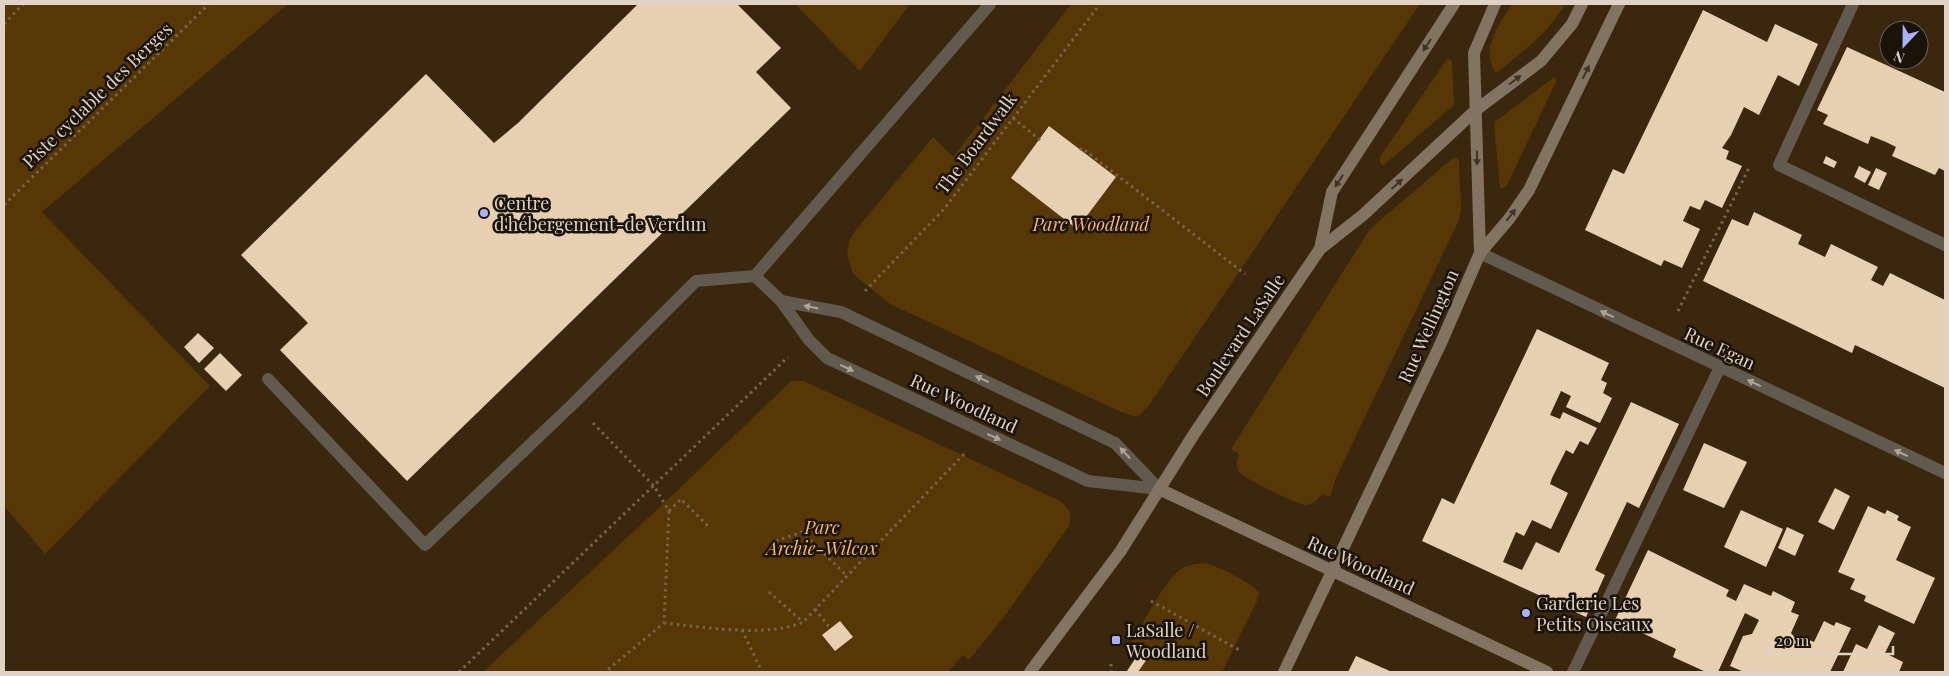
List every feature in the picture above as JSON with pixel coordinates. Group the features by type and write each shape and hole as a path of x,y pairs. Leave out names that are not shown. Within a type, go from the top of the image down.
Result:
{"main road":[{"name":"Boulevard LaSalle","path":"1030,672 1120,552 1159,489 1320,249 1332,192 1454,4"},
{"path":"1480,253 1474,53 1495,4"},
{"path":"1320,249 1363,215 1476,110 1541,60 1572,24 1582,4"},
{"name":"Rue Wellington","path":"1284,672 1441,343 1480,253 1509,219 1529,190 1619,4"},
{"name":"Rue Woodland","path":"1159,489 1547,672"}],"street":[{"path":"268,379 425,545 574,403 696,281 755,276 990,4"},
{"path":"1853,4 1779,165 1945,245"},
{"name":"Rue Egan","path":"1480,253 1945,473"},
{"name":"Rue Woodland","path":"755,276 781,301 808,340 827,358 1088,482 1159,489"},
{"name":"Rue Woodland","path":"781,301 841,312 1116,443 1159,489"},
{"path":"1573,672 1720,367"}],"path":[{"path":"4,24 23,4"},
{"name":"Piste cyclable des Berges","path":"4,206 210,4"},
{"name":"The Boardwalk","path":"865,291 944,209 1100,4"},
{"path":"1013,118 1040,140"},
{"path":"1080,150 1082,148 1245,274"},
{"path":"1678,310 1756,154 1779,165"},
{"path":"459,672 784,361"},
{"path":"574,403 654,486 669,510 664,624"},
{"path":"605,672 664,624 742,630 791,627 803,622 967,451"},
{"path":"669,510 681,499 709,527"},
{"path":"776,541 802,532 847,576"},
{"path":"769,592 803,622"},
{"path":"1151,601 1241,651"},
{"path":"814,609 830,628"},
{"path":"742,630 762,672"},
{"path":"1111,664 1112,672"}],"green space":[{"path":"4,4 288,4 42,212 210,386 45,554 4,506"},
{"path":"795,4 910,4 860,71"},
{"name":"Parc Woodland","path":"1071,4 1420,4 1148,407 1137,417 1121,412 890,304 853,274 847,254 849,241 855,231 933,137 953,157"},
{"path":"1512,4 1565,4 1551,24 1535,41 1498,72 1495,72 1490,54 1493,36"},
{"path":"1447,59 1451,60 1452,63 1454,105 1384,165 1381,165 1379,158"},
{"path":"1554,77 1556,82 1506,187 1500,188 1495,122"},
{"path":"1453,158 1457,158 1459,161 1461,208 1459,220 1336,478 1330,497 1322,494 1311,504 1301,504 1251,481 1240,473 1237,468 1239,454 1231,449 1370,229"},
{"name":"Parc Archie-Wilcox","path":"791,381 804,381 1060,501 1068,509 1070,515 1069,526 1004,617 969,660 963,655 949,671 951,672 483,672 679,489"},
{"path":"1195,564 1212,565 1219,568 1242,580 1259,592 1258,599 1222,672 1138,672 1147,659 1130,645 1158,596 1171,579 1181,569"}],"building":[{"name":"Centre d'hébergement-de Verdun","path":"638,4 737,4 781,48 756,72 791,108 407,481 280,350 308,323 241,255 426,74 494,143 518,123"},
{"path":"1703,10 1767,42 1775,24 1818,44 1799,86 1778,75 1759,115 1744,107 1731,135 1722,148 1729,151 1726,159 1742,166 1722,208 1705,200 1700,210 1690,206 1683,221 1700,229 1682,268 1664,260 1661,266 1585,230 1613,169 1624,174"},
{"path":"1847,47 1879,62 1879,70 1897,70 1945,92 1945,171 1939,168 1935,175 1892,156 1896,147 1886,142 1871,136 1868,144 1823,124 1828,115 1817,110"},
{"path":"1049,126 1116,177 1077,229 1011,178"},
{"path":"1826,156 1837,162 1834,168 1823,163"},
{"path":"1859,166 1871,172 1865,183 1854,177"},
{"path":"1876,168 1887,173 1879,190 1868,185"},
{"path":"1754,212 1802,235 1798,244 1825,257 1831,244 1878,267 1871,280 1883,286 1890,273 1945,300 1945,388 1855,345 1852,353 1703,281 1732,219 1748,226"},
{"path":"1537,329 1609,363 1601,380 1607,383 1603,393 1612,398 1600,423 1566,407 1571,396 1561,391 1550,415 1560,419 1563,412 1597,428 1588,445 1580,441 1573,454 1566,450 1552,478 1550,484 1568,493 1551,529 1532,520 1524,536 1516,532 1503,562 1522,570 1536,542 1559,553 1631,402 1679,424 1639,508 1627,502 1595,570 1605,575 1586,617 1422,541 1442,498 1454,504"},
{"path":"198,333 214,348 199,363 184,347"},
{"path":"220,353 242,375 226,391 204,369"},
{"path":"1704,443 1747,462 1724,508 1683,490"},
{"path":"1835,488 1850,496 1834,530 1818,522"},
{"path":"1868,506 1885,514 1887,510 1899,516 1897,520 1911,527 1896,560 1935,578 1914,624 1864,601 1866,596 1850,589 1855,579 1838,572"},
{"path":"1741,510 1783,529 1766,567 1724,547"},
{"path":"1787,527 1804,535 1795,556 1778,548"},
{"path":"1648,550 1729,590 1726,596 1736,601 1744,584 1771,596 1773,591 1795,602 1791,612 1799,615 1791,633 1796,639 1804,638 1814,642 1824,621 1834,626 1836,622 1851,628 1830,672 1744,672 1730,666 1743,636 1752,634 1759,620 1745,613 1718,672 1706,672 1673,657 1676,649 1615,620"},
{"path":"840,621 853,637 835,651 822,635"},
{"path":"1879,625 1895,633 1885,653 1903,662 1899,672 1843,672 1856,644 1867,649"},
{"path":"1139,653 1147,659 1138,672 1127,671"},
{"path":"1356,656 1392,672 1348,672"}],"place":[{"name":"Centre d'hébergement-de Verdun","path":"484,213"},
{"name":"Garderie Les Petits Oiseaux","path":"1526,613"},
{"name":"LaSalle / Woodland","path":"1116,640"}]}
